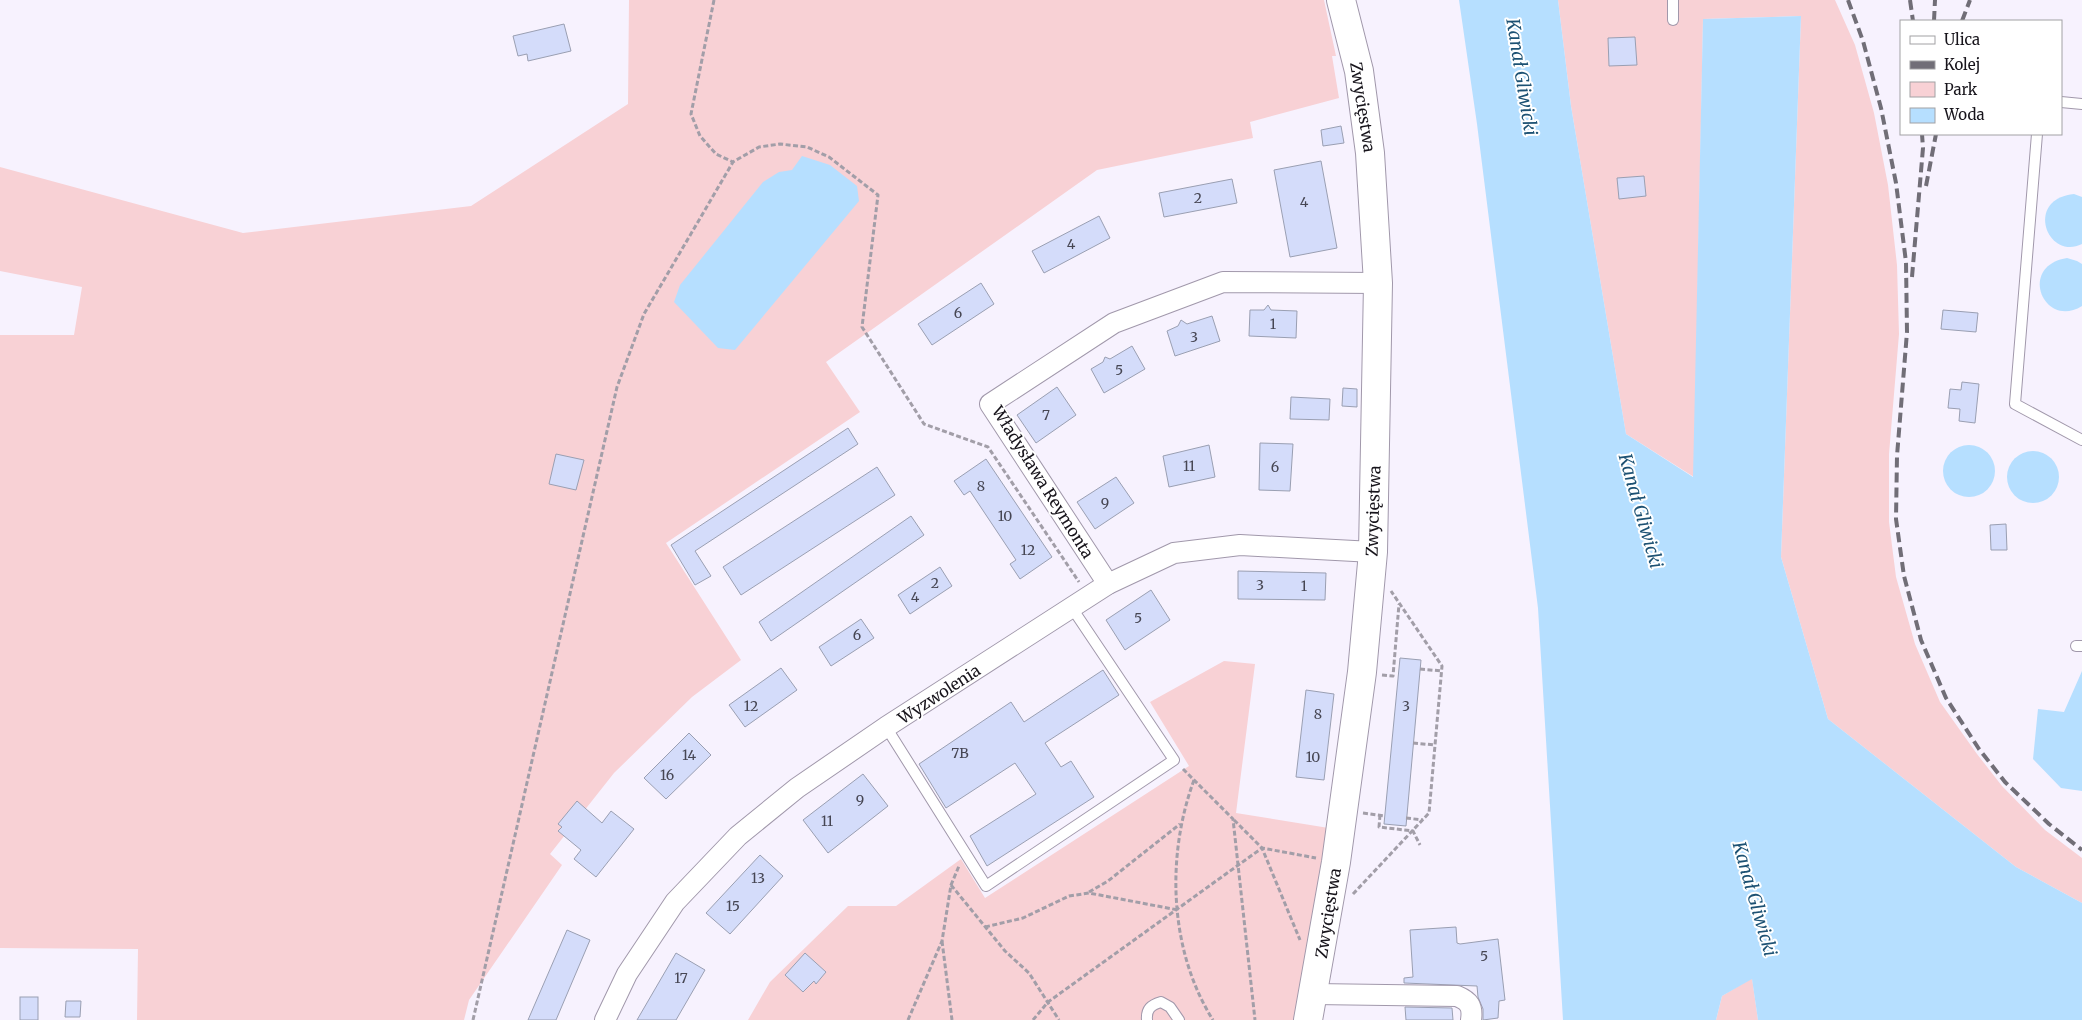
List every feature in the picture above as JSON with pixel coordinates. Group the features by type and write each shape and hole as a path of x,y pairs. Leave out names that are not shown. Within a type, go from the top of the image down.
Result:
{"street":[{"name":"Zwycięstwa","path":"1308,1020 1320,962 1336,862 1362,672 1373,558 1378,283 1370,153 1359,71 1341,0"},
{"name":"Władysława Reymonta","path":"1108,584 990,404 1114,323 1223,282 1378,283"},
{"name":"Wyzwolenia","path":"605,1020 627,974 675,902 738,836 797,788 886,727 1108,584 1174,553 1240,545 1373,558"},
{"path":"1314,994 1456,996 1467,1001 1472,1008 1472,1020"}],"lane":[{"path":"1673,0 1673,20"},
{"path":"2062,102 2082,104"},
{"path":"2037,135 2015,404 2082,440"},
{"path":"886,727 986,886 1174,760 1081,603"},
{"path":"1147,1020 1147,1011 1152,1004 1161,1002 1170,1007 1179,1020"}],"path":[{"path":"714,0 691,114 700,136 716,154 733,162"},
{"path":"473,1020 617,387 644,314 733,162 759,147 780,144 807,147 829,157 878,195 862,327 924,424 988,446 1081,603"},
{"path":"1327,921 1428,813 1442,666 1399,603 1373,558"},
{"path":"1362,672 1393,676 1399,603"},
{"path":"1394,668 1399,668"},
{"path":"1420,669 1442,671"},
{"path":"1413,743 1435,745"},
{"path":"1174,760 1262,848 1303,947 1320,962"},
{"path":"1194,780 1181,824 1176,864 1178,910 1185,952 1193,980 1204,1006 1213,1020"},
{"path":"1380,815 1379,827 1413,831"},
{"path":"1406,818 1423,820"},
{"path":"1233,819 1255,1020"},
{"path":"1089,893 1108,881 1181,824"},
{"path":"1413,831 1420,845"},
{"path":"1033,1020 1048,1002 1262,848 1336,862"},
{"path":"908,1020 942,941 951,885 964,851"},
{"path":"951,885 1005,951 1029,973 1058,1020"},
{"path":"985,927 1023,918 1070,896 1089,893 1178,910"},
{"path":"942,941 952,1020"}],"green space":[{"path":"629,0 1324,0 1336,56 1332,56 1339,98 1250,122 1253,138 1097,170 826,362 860,412 666,543 741,660 692,697 614,773 550,854 562,865 469,1000 464,1020 137,1020 138,949 0,948 0,335 74,335 82,287 0,271 0,167 243,233 471,206 628,104"},
{"path":"1558,0 1835,0 1855,45 1874,113 1888,185 1897,265 1899,334 1889,454 1889,522 1896,577 1915,644 1940,702 2002,786 2045,830 2082,858 2082,903 2016,867 1828,719 1781,557 1801,16 1703,19 1694,477 1626,434 1571,106"},
{"path":"1224,661 1255,664 1236,813 1341,830 1308,1020 748,1020 770,982 848,906 896,906 961,859 985,898 1189,766 1150,702"},
{"path":"1752,978 1758,1020 1716,1020 1722,996"}],"water":[{"name":"Kanał Gliwicki","path":"1459,0 1558,0 1571,106 1626,434 1693,477 1703,19 1801,16 1781,557 1828,719 2016,867 2082,903 2082,1020 1758,1020 1752,979 1722,996 1716,1020 1563,1020 1538,608 1477,124"},
{"path":"802,156 830,165 857,186 859,201 735,350 718,348 674,302 680,285 763,182 779,172 792,170"},
{"path":"2074,194 2082,197 2082,244 2070,247 2059,244 2051,237 2046,227 2045,216 2049,206 2059,198"},
{"path":"2067,258 2082,264 2082,306 2068,311 2057,310 2047,303 2042,294 2040,283 2043,272 2052,263"},
{"path":"1969,445 1979,447 1987,453 1993,461 1995,471 1993,481 1987,489 1979,495 1969,497 1959,495 1951,489 1945,481 1943,471 1945,461 1951,453 1959,447"},
{"path":"2033,451 2043,453 2051,459 2057,467 2059,477 2057,487 2051,495 2043,501 2033,503 2023,501 2015,495 2009,487 2007,477 2009,467 2015,459 2023,453"},
{"path":"2082,671 2082,791 2061,788 2033,759 2038,709 2064,712"}],"building":[{"path":"564,24 571,51 528,61 527,54 518,56 513,36"},
{"path":"1635,37 1637,65 1609,66 1608,38"},
{"path":"1341,126 1344,143 1323,146 1321,130"},
{"path":"1321,161 1337,248 1290,257 1274,170"},
{"path":"1644,176 1646,196 1619,199 1617,178"},
{"path":"1232,179 1237,203 1164,217 1159,193"},
{"path":"1099,216 1110,238 1044,273 1032,251"},
{"path":"981,283 994,304 932,345 918,324"},
{"path":"1268,305 1271,310 1297,311 1296,338 1249,336 1250,310 1264,310"},
{"path":"1943,310 1978,313 1976,332 1941,329"},
{"path":"1212,316 1220,341 1175,356 1167,331 1178,326 1181,320 1187,324"},
{"path":"1132,346 1145,369 1104,393 1091,369 1103,362 1105,357 1110,359"},
{"path":"1962,382 1979,384 1975,423 1959,421 1960,409 1948,408 1950,389 1961,390"},
{"path":"1057,387 1076,415 1036,443 1017,415"},
{"path":"1343,388 1357,389 1357,407 1342,406"},
{"path":"1291,397 1330,399 1329,420 1290,419"},
{"path":"848,428 858,444 695,551 711,576 695,585 671,545"},
{"path":"1260,443 1293,444 1290,491 1259,490"},
{"path":"1209,445 1215,477 1169,487 1163,456"},
{"path":"556,454 584,460 576,490 549,484"},
{"path":"986,459 1052,557 1020,579 1010,564 1016,560 970,491 964,495 954,481"},
{"path":"877,467 895,495 741,595 723,567"},
{"path":"1116,477 1134,503 1095,529 1077,502"},
{"path":"911,516 924,535 771,641 759,622"},
{"path":"2006,524 2007,550 1991,550 1990,525"},
{"path":"940,567 952,586 910,614 898,595"},
{"path":"1238,571 1326,573 1325,600 1238,599"},
{"path":"1151,590 1170,620 1125,650 1106,620"},
{"path":"861,619 874,638 831,666 819,647"},
{"path":"1400,658 1421,660 1406,826 1384,824"},
{"path":"781,668 797,690 745,727 729,705"},
{"path":"1103,670 1119,695 1045,743 1061,767 1071,761 1094,797 987,866 970,836 1036,794 1015,763 946,808 919,764 1011,702 1024,722"},
{"path":"1306,690 1334,694 1324,780 1296,777"},
{"path":"689,733 711,755 666,799 644,778"},
{"path":"863,774 888,806 828,853 803,820"},
{"path":"577,801 602,823 611,811 634,829 596,877 574,859 581,850 558,831 562,827 558,824"},
{"path":"760,855 783,876 730,934 706,913"},
{"path":"1456,927 1457,943 1460,944 1498,939 1505,1000 1499,1001 1498,1018 1483,1020 1483,1009 1478,997 1477,986 1404,983 1404,978 1413,977 1410,930"},
{"path":"567,930 590,940 556,1020 528,1020"},
{"path":"676,953 705,970 676,1020 637,1020"},
{"path":"805,953 826,972 816,984 814,981 803,992 785,975"},
{"path":"20,997 38,997 38,1020 20,1020"},
{"path":"66,1001 81,1001 80,1017 65,1017"},
{"path":"1405,1007 1452,1008 1453,1020 1406,1020"}],"railway":[{"path":"1848,0 1863,41 1881,108 1896,183 1906,262 1907,332 1897,456 1896,519 1904,576 1921,640 1946,698 1979,749 2005,782 2049,824 2082,850"},
{"path":"1910,0 1913,20"},
{"path":"1934,20 1935,0"},
{"path":"1962,20 1970,0"},
{"path":"1912,277 1923,148 1922,135"},
{"path":"1926,186 1936,135"}]}
